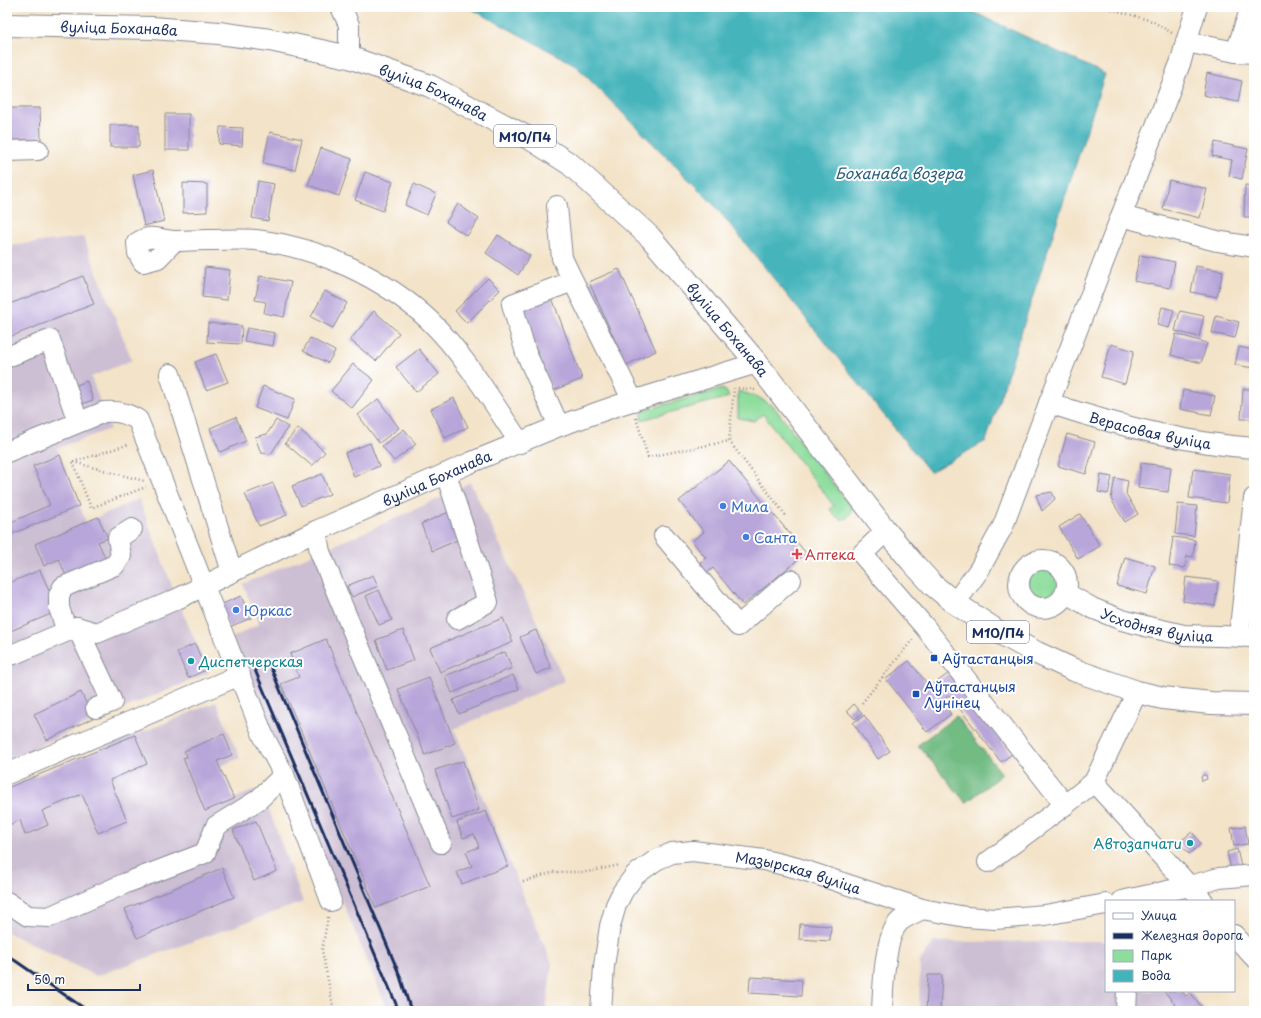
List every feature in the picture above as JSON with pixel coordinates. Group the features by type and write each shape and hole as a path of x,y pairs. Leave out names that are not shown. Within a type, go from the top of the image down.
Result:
{"main road":[{"name":"вуліца Боханава","path":"7,25 152,28 220,33 270,40 349,57 430,86 534,141 570,164 650,237 757,363 886,531 928,579 955,603 1000,633 1074,670 1137,692"},
{"name":"М10/П4","path":"1137,692 1163,698 1204,702 1254,704"}],"street":[{"path":"341,7 349,25 349,57"},
{"path":"955,603 979,570 1003,526 1181,61 1197,7"},
{"path":"1186,42 1245,52 1251,7"},
{"path":"7,151 38,150"},
{"path":"557,206 562,258 635,407"},
{"path":"1121,216 1217,241 1254,247"},
{"path":"174,241 257,240 294,248 335,260 393,291 430,321 460,355 520,442"},
{"path":"559,426 526,353 512,304 573,281"},
{"path":"7,357 50,340 78,422"},
{"name":"вуліца Боханава","path":"72,629 97,633 177,599 316,531 559,426 635,407 757,363"},
{"path":"170,374 232,572"},
{"name":"Верасовая вуліца","path":"1049,403 1130,427 1173,437 1254,448"},
{"path":"7,452 104,412 115,411 128,414 138,420 263,735 284,775 331,901"},
{"path":"446,474 488,602 457,618"},
{"path":"1246,637 1254,498"},
{"path":"96,708 112,702 59,608 59,595 63,587 115,565 121,556 118,538 132,529"},
{"path":"316,531 320,552 441,843"},
{"path":"886,531 862,554 924,626 1066,805"},
{"path":"664,536 738,626 791,580"},
{"name":"Усходняя вуліца","path":"1066,593 1092,608 1122,620 1149,628 1184,635 1246,637"},
{"path":"7,655 14,654 72,629"},
{"path":"7,774 240,675"},
{"path":"988,862 1066,805 1094,782 1137,692"},
{"path":"7,902 28,916 48,917 126,883 205,853 216,826 258,800 284,775"},
{"path":"1094,782 1202,900"},
{"name":"Мазырская вуліца","path":"601,1011 604,966 610,926 616,906 635,875 656,860 672,853 693,851 764,860 797,868 922,909 966,917 995,919 1045,915 1105,904"},
{"path":"1128,900 1219,878 1254,876"},
{"path":"882,1011 886,955 891,936 899,922 922,909"},
{"path":"1235,936 1254,957"},
{"path":"1126,1011 1127,992"}],"path":[{"path":"1104,7 1152,21 1186,42"},
{"path":"728,386 752,389 759,392"},
{"path":"734,387 729,442 787,517"},
{"path":"635,407 636,417 648,457 729,442"},
{"path":"74,462 131,443"},
{"path":"74,462 147,482"},
{"path":"74,462 91,508 147,487"},
{"path":"862,703 924,626"},
{"path":"523,882 554,872 587,872 624,864"},
{"path":"331,901 322,950 334,1011"}],"shaded area":[{"path":"83,237 132,360 91,377 110,429 57,448 86,522 139,499 177,599 209,673 124,708 7,760 7,246"},
{"path":"470,482 565,681 454,729 552,964 546,1011 388,1011 232,638 259,624 243,584 372,529 451,493"},
{"path":"216,702 240,758 220,766 233,799 255,790 258,800 269,810 303,902 96,976 7,932 7,788"},
{"path":"1105,941 1105,992 1183,992 1186,996 1190,992 1205,1011 919,1011 920,961 934,942"}],"green space":[{"path":"722,389 726,391 729,397 641,420 642,412 645,410"},
{"path":"738,391 758,397 774,407 852,509 850,514 845,519 839,518 833,513 830,509 834,506 763,414 754,421 738,418"},
{"path":"1045,566 1057,571 1062,583 1057,595 1045,600 1033,595 1028,583 1033,571"},
{"path":"956,716 1002,774 966,803 918,745"}],"water":[{"name":"Боханава возера","path":"468,7 963,7 1105,74 986,441 930,472 715,206 574,64"}],"building":[{"path":"1207,73 1242,81 1238,102 1203,95"},
{"path":"7,108 40,108 41,140 7,140"},
{"path":"165,114 189,114 189,150 165,150"},
{"path":"110,125 139,125 139,147 110,147"},
{"path":"220,127 243,128 242,146 219,144"},
{"path":"270,132 302,139 295,170 263,163"},
{"path":"1215,142 1248,149 1242,179 1229,176 1232,160 1212,156"},
{"path":"321,148 352,159 339,196 308,185"},
{"path":"153,170 164,221 144,226 133,175"},
{"path":"365,172 393,182 383,211 355,200"},
{"path":"1169,180 1207,189 1200,218 1163,209"},
{"path":"258,181 274,184 268,221 252,218"},
{"path":"183,183 207,184 207,212 183,213"},
{"path":"414,184 436,194 427,215 405,205"},
{"path":"1245,185 1254,186 1254,217 1244,217"},
{"path":"458,204 479,219 467,236 446,222"},
{"path":"498,235 530,256 518,275 486,253"},
{"path":"1140,255 1175,262 1170,288 1134,281"},
{"path":"1196,266 1223,271 1217,297 1191,292"},
{"path":"205,267 230,270 227,300 202,297"},
{"path":"619,269 656,351 626,365 589,282"},
{"path":"83,276 94,304 7,338 7,305"},
{"path":"260,276 291,282 284,317 264,313 266,302 255,300"},
{"path":"488,278 500,290 467,323 455,311"},
{"path":"325,291 347,303 333,328 311,317"},
{"path":"551,295 582,379 552,391 521,307"},
{"path":"1162,307 1174,310 1169,328 1157,325"},
{"path":"374,311 399,333 376,361 350,340"},
{"path":"1180,311 1204,316 1199,337 1175,331"},
{"path":"1216,316 1239,322 1235,338 1212,333"},
{"path":"208,323 242,326 241,344 207,342"},
{"path":"247,328 275,333 273,346 244,341"},
{"path":"1176,334 1207,343 1201,363 1171,355"},
{"path":"310,338 335,351 328,363 303,351"},
{"path":"1111,344 1134,351 1125,384 1101,377"},
{"path":"1239,347 1254,350 1254,368 1235,365"},
{"path":"419,349 439,374 416,392 396,367"},
{"path":"216,354 228,382 206,390 195,362"},
{"path":"353,364 374,380 352,408 331,391"},
{"path":"87,381 93,400 79,405 72,387"},
{"path":"263,386 295,399 287,420 255,408"},
{"path":"1243,389 1254,389 1254,419 1241,419"},
{"path":"1183,390 1215,396 1211,415 1180,409"},
{"path":"454,398 468,427 445,438 431,409"},
{"path":"378,399 399,428 379,443 358,415"},
{"path":"236,417 246,441 220,452 210,428"},
{"path":"276,420 288,427 271,454 261,453 255,437 267,434"},
{"path":"298,428 325,452 312,466 285,443"},
{"path":"404,429 416,444 394,461 382,446"},
{"path":"1067,434 1095,442 1086,474 1058,466"},
{"path":"370,443 379,466 354,477 345,453"},
{"path":"60,455 79,506 7,536 7,524 50,505 33,466"},
{"name":"Санта","path":"729,461 806,553 743,605 713,568 703,576 695,566 706,558 692,541 704,532 679,501"},
{"path":"1141,463 1171,467 1168,492 1138,488"},
{"path":"1193,469 1230,474 1227,503 1189,498"},
{"path":"322,474 330,494 301,506 292,486"},
{"path":"1101,475 1112,477 1108,494 1098,492"},
{"path":"1115,478 1128,481 1126,494 1138,514 1125,522 1111,499"},
{"path":"273,483 287,515 259,526 245,494"},
{"path":"1052,492 1055,499 1042,511 1036,495"},
{"path":"1178,504 1197,506 1194,536 1175,534"},
{"path":"449,512 460,539 432,551 421,524"},
{"path":"1080,514 1100,546 1078,559 1059,527"},
{"path":"98,517 108,538 98,542 107,561 67,578 59,559 44,566 35,544"},
{"path":"1173,537 1195,540 1193,557 1187,556 1185,568 1169,566"},
{"path":"1125,557 1155,566 1147,594 1117,586"},
{"path":"40,570 58,611 8,632 7,584"},
{"path":"373,575 378,586 352,597 347,586"},
{"path":"1186,577 1218,581 1215,606 1183,601"},
{"path":"379,590 392,620 379,625 366,596"},
{"path":"241,596 251,618 229,627 220,605"},
{"path":"503,618 513,642 440,672 430,648"},
{"path":"403,630 414,660 387,670 376,640"},
{"path":"536,630 551,668 536,674 520,637"},
{"path":"326,639 430,886 376,908 281,684 299,677 290,654"},
{"name":"Диспетчерская","path":"195,644 206,670 188,678 177,652"},
{"path":"505,652 512,668 452,693 445,676"},
{"path":"909,661 930,687 949,673 1012,754 1001,762 949,695 941,701 951,714 927,732 886,679"},
{"path":"513,675 519,689 459,714 453,700"},
{"path":"429,677 455,743 425,755 398,689"},
{"path":"81,692 93,718 47,740 34,714"},
{"path":"854,704 862,713 855,719 847,711"},
{"path":"864,715 890,751 878,759 853,723"},
{"path":"224,734 232,755 217,761 234,799 205,811 183,758 187,757 184,751"},
{"path":"135,735 147,764 110,780 127,821 98,833 82,794 42,811 48,825 25,835 20,820 7,826 7,788"},
{"path":"463,761 479,810 452,819 435,770"},
{"path":"1206,775 1207,779 1202,781 1201,777"},
{"path":"486,811 508,866 462,884 457,872 472,866 466,852 479,847 474,834 463,838 457,822"},
{"path":"256,821 277,871 254,881 233,830"},
{"path":"1245,826 1248,844 1234,846 1231,828"},
{"name":"Автозапчати","path":"1192,832 1201,844 1189,854 1179,842"},
{"path":"1237,849 1241,867 1231,869 1227,852"},
{"path":"222,868 234,897 137,938 125,909"},
{"path":"800,924 831,926 830,941 799,939"},
{"path":"928,975 942,975 940,1011 926,1011"},
{"path":"750,977 802,980 801,996 749,993"},
{"path":"1165,992 1183,992 1186,996 1190,992 1205,1011 1168,1010 1175,1004"}],"railway":[{"path":"268,661 400,976 411,1011"},
{"path":"255,670 399,1011"},
{"path":"7,955 88,1011"}],"place":[{"name":"Мила","path":"723,506"},
{"name":"Санта","path":"746,537"},
{"name":"Аптека","path":"797,554"},
{"name":"Юркас","path":"236,610"},
{"name":"Аўтастанцыя","path":"934,658"},
{"name":"Диспетчерская","path":"191,661"},
{"name":"Аўтастанцыя Лунінец","path":"916,694"},
{"name":"Автозапчати","path":"1190,843"}]}
